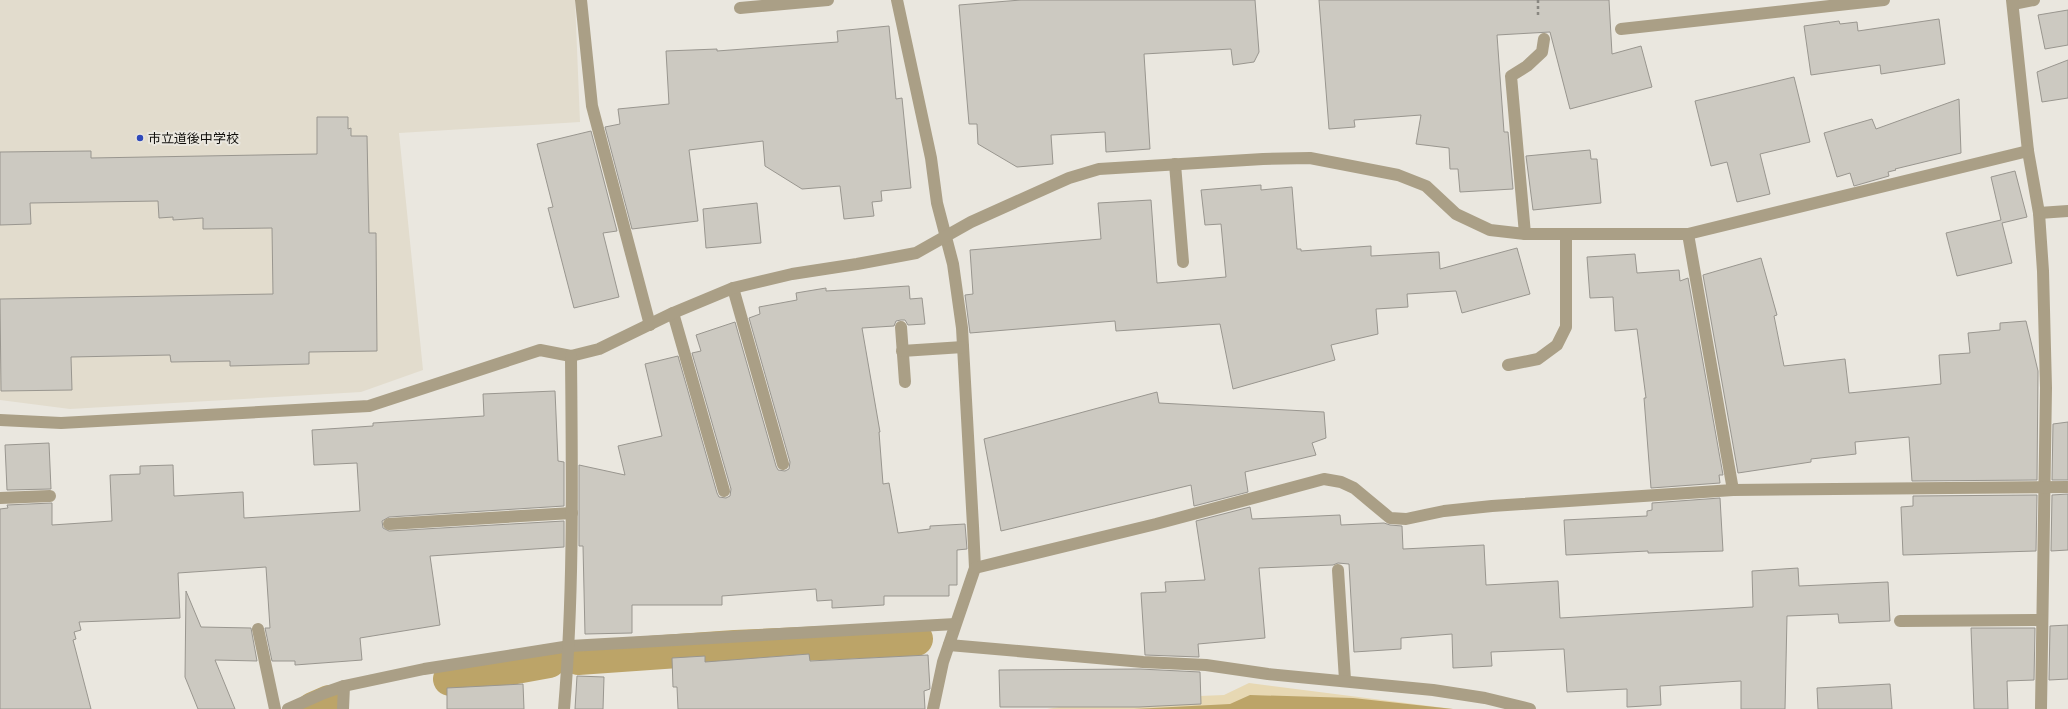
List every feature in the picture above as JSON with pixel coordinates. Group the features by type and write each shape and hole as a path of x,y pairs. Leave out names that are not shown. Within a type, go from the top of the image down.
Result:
{"street":[{"path":"581,0 592,106 650,325"},
{"path":"740,8 781,2 828,0"},
{"path":"897,0 931,158 937,203 953,264 963,347 975,568 943,662 933,709"},
{"path":"1621,29 1884,0"},
{"path":"2034,0 2012,2 2028,151 2039,213 2046,388 2043,486 2041,709"},
{"path":"1526,234 1511,76 1527,66 1542,52 1544,40"},
{"path":"0,420 61,423 369,406 540,350 571,356 599,349 673,313 733,288 792,274 857,264 916,252 946,237 970,222 1069,178 1099,169 1263,159 1310,158 1398,175 1426,186 1456,214 1490,230 1526,234 1688,234 2028,151"},
{"path":"1175,164 1182,262"},
{"path":"2039,213 2068,211"},
{"path":"1508,365 1538,360 1558,345 1566,327 1566,234"},
{"path":"1688,234 1733,490"},
{"path":"733,288 783,464"},
{"path":"673,313 724,491"},
{"path":"901,327 905,382"},
{"path":"902,351 963,347"},
{"path":"564,709 570,646 572,513 571,356"},
{"path":"975,568 1156,524 1324,479 1341,482 1354,488 1390,518 1406,520 1444,511 1492,506 1733,490 2043,486 2068,487"},
{"path":"0,498 50,496"},
{"path":"389,524 572,513"},
{"path":"1338,570 1345,680"},
{"path":"1900,621 2042,620"},
{"path":"288,709 324,692 344,686 424,669 570,646 956,624"},
{"path":"258,629 275,709"},
{"path":"949,645 1143,662 1206,665 1268,674 1345,680 1433,690 1485,698 1530,709"},
{"path":"343,709 344,686"}],"shaded area":[{"path":"0,0 575,0 580,122 399,133 423,370 361,392 70,409 0,400"},
{"path":"1249,683 1453,709 1047,709 1103,700 1224,695"},
{"path":"1250,695 1353,698 1453,709 1134,709 1230,704"}],"building":[{"path":"1021,0 1255,0 1259,52 1254,62 1233,65 1231,49 1144,54 1150,149 1106,152 1105,132 1051,135 1053,164 1017,167 978,144 977,124 969,124 959,5"},
{"path":"1319,0 1609,0 1612,54 1641,46 1652,87 1570,109 1550,32 1497,35 1504,132 1508,132 1513,189 1460,192 1458,169 1450,169 1449,148 1416,144 1421,115 1354,120 1355,127 1329,129"},
{"path":"2068,10 2068,45 2045,49 2038,15"},
{"path":"1939,19 1945,64 1881,74 1880,65 1811,75 1804,26 1839,21 1840,24 1857,22 1858,31"},
{"path":"889,26 896,99 902,98 911,188 881,191 882,201 872,202 874,216 844,219 840,186 802,189 765,166 763,141 689,150 698,221 632,229 605,127 620,124 618,109 669,104 666,51 717,49 717,51 838,42 837,31"},
{"path":"2068,60 2068,98 2042,102 2037,72"},
{"path":"1794,77 1810,142 1760,154 1770,194 1737,202 1727,162 1711,166 1695,101"},
{"path":"1959,99 1961,153 1895,169 1896,170 1888,172 1889,176 1854,186 1850,173 1837,177 1824,133 1872,119 1876,129"},
{"path":"317,117 348,117 348,129 351,128 351,136 367,136 369,233 376,233 377,351 309,352 309,364 230,366 230,361 171,362 170,355 71,357 72,390 1,391 0,299 273,294 272,228 203,229 203,218 173,220 173,217 159,218 158,201 30,203 31,224 0,225 0,152 91,151 91,158 317,154"},
{"path":"591,131 617,231 603,233 619,297 574,308 548,208 553,207 537,144"},
{"path":"1590,150 1591,159 1597,159 1601,203 1533,210 1526,156"},
{"path":"2015,171 2027,217 2002,223 2012,263 1957,276 1946,233 2001,220 1991,177"},
{"path":"1261,185 1261,190 1292,187 1297,249 1301,249 1301,251 1371,246 1371,256 1439,252 1440,269 1517,248 1530,294 1462,313 1456,291 1407,294 1408,307 1376,309 1378,334 1331,345 1335,360 1233,389 1220,324 1116,331 1115,321 970,333 965,295 973,294 970,250 1101,239 1098,203 1151,200 1157,283 1226,277 1221,224 1205,225 1201,190"},
{"path":"757,203 761,243 706,248 703,209"},
{"path":"1635,254 1637,273 1679,270 1680,281 1688,278 1723,475 1719,475 1720,483 1651,488 1644,398 1646,398 1637,329 1615,331 1613,297 1590,298 1587,257"},
{"path":"1761,258 1777,315 1774,316 1784,366 1845,359 1849,393 1941,384 1939,355 1970,353 1968,333 2000,330 2000,323 2026,321 2038,371 2037,480 1912,481 1909,437 1855,442 1856,454 1811,459 1811,462 1738,473 1703,275"},
{"path":"909,286 910,299 922,298 925,324 908,325 905,320 901,320 896,321 894,326 862,328 880,432 883,484 889,483 898,533 930,529 930,526 965,524 967,549 957,550 957,585 949,585 949,596 884,596 884,605 832,608 832,600 817,601 816,589 722,596 722,605 632,605 632,633 585,634 583,546 579,546 579,465 625,475 618,446 662,436 645,364 678,356 717,493 719,497 726,498 730,496 731,489 692,353 701,351 696,335 735,322 776,466 778,470 785,471 789,469 790,462 749,318 760,314 759,307 797,300 796,293 826,288 826,291"},
{"path":"555,391 558,461 564,462 564,506 389,517 382,521 383,528 389,531 564,521 564,547 430,556 440,625 360,638 362,660 295,665 295,661 272,661 265,628 270,628 266,567 178,573 180,618 79,622 81,630 74,632 76,639 73,640 91,709 0,709 0,509 8,508 7,505 52,503 52,525 112,521 110,475 140,474 140,466 173,465 174,496 243,492 244,518 360,511 357,463 314,465 312,430 373,426 373,423 484,416 483,394"},
{"path":"1157,392 1159,403 1324,412 1326,438 1312,443 1316,455 1245,472 1248,492 1194,506 1191,485 1001,531 984,439"},
{"path":"2068,422 2068,480 2052,480 2053,424"},
{"path":"49,443 51,489 7,490 5,445"},
{"path":"2068,494 2068,550 2051,551 2052,495"},
{"path":"2037,495 2036,551 1903,555 1901,507 1913,506 1913,496"},
{"path":"1720,498 1723,551 1648,553 1648,551 1566,555 1564,520 1647,516 1647,511 1652,510 1652,503"},
{"path":"1250,507 1252,519 1340,515 1341,525 1384,523 1402,526 1403,549 1484,545 1486,585 1558,581 1560,618 1753,607 1752,571 1798,568 1799,586 1888,582 1890,621 1839,623 1838,614 1787,616 1785,709 1741,709 1741,681 1660,686 1661,705 1627,707 1627,689 1567,692 1564,649 1491,652 1492,666 1453,668 1452,634 1401,638 1401,649 1354,652 1349,564 1338,563 1333,565 1259,568 1265,638 1198,644 1199,657 1145,655 1141,593 1166,592 1165,582 1205,580 1196,521"},
{"path":"186,591 201,627 251,628 257,661 215,660 235,709 198,709 185,677"},
{"path":"2068,625 2068,679 2049,680 2050,626"},
{"path":"1971,628 2035,628 2034,680 2007,681 2008,709 1974,709"},
{"path":"809,654 810,661 928,655 930,689 924,691 925,709 678,709 677,687 673,687 672,658 705,656 705,662"},
{"path":"1140,669 1200,672 1201,704 1139,707 1000,707 999,670"},
{"path":"577,676 604,677 603,709 575,709"},
{"path":"523,684 524,709 447,709 447,688"},
{"path":"1890,684 1892,709 1818,709 1817,688"}],"waterway":[{"path":"578,658 735,647 916,639"},
{"path":"450,679 549,661"},
{"path":"313,709 329,702"}],"place":[{"name":"市立道後中学校","path":"140,138"}]}
